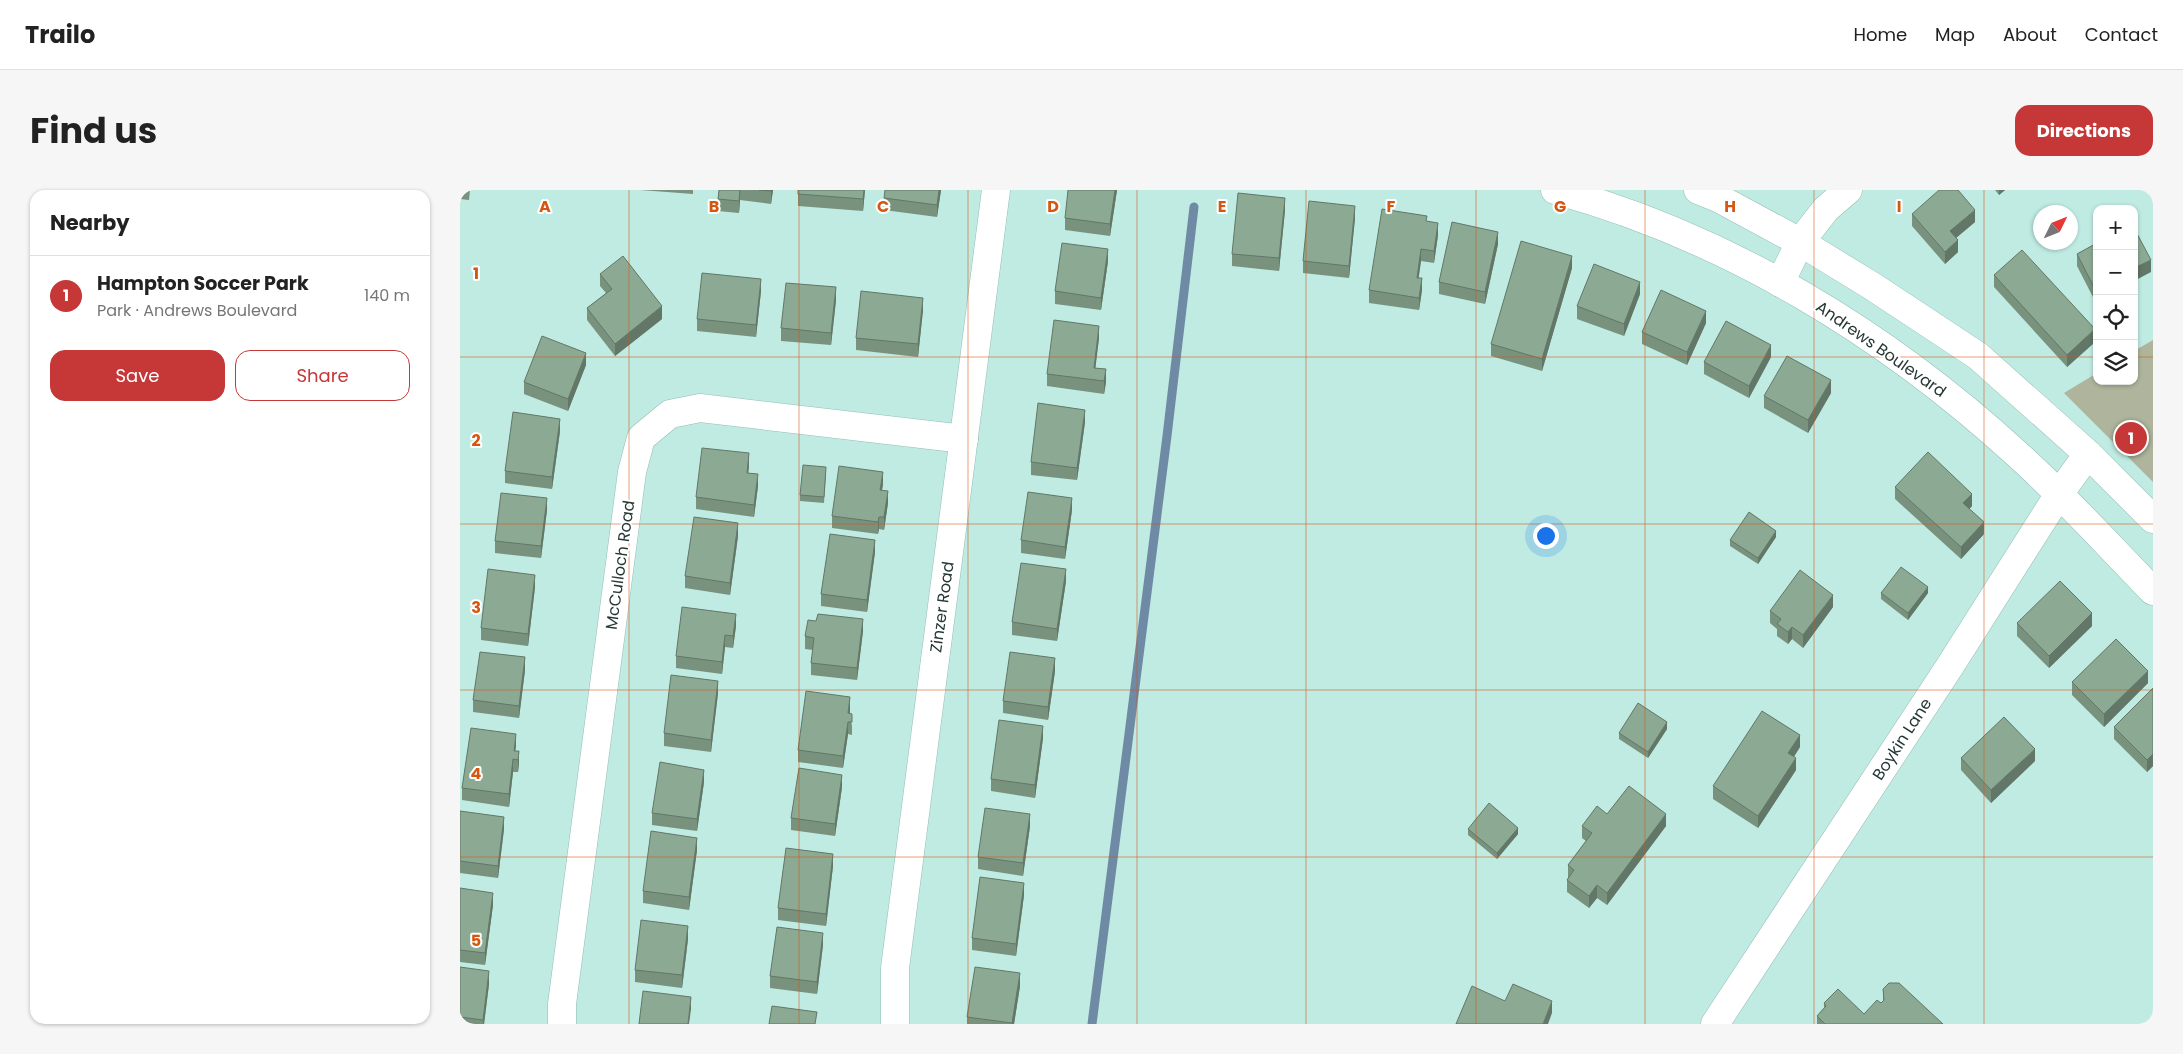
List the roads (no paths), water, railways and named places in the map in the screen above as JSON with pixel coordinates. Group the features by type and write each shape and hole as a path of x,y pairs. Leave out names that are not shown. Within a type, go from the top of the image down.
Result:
{"street":[{"name":"Zinzer Road","path":"895,1024 895,968 996,190"},
{"name":"Andrews Boulevard","path":"1555,190 1627,213 1687,237 1751,266 1816,303 1958,402 2059,494 2153,591"},
{"path":"1698,190 1718,198 1800,242 1872,286 1978,356 2088,454 2153,519"},
{"path":"1780,283 1800,242 1826,209 1848,190"},
{"name":"McCulloch Road","path":"562,1024 563,994 631,482 641,438 670,414 700,408 964,439"},
{"name":"Boykin Lane","path":"1715,1024 1950,666 2059,494 2088,454"}],"waterway":[{"path":"1092,1024 1167,436 1194,207"}],"place":[{"name":"Hampton Soccer Park","path":"2131,438"}]}
